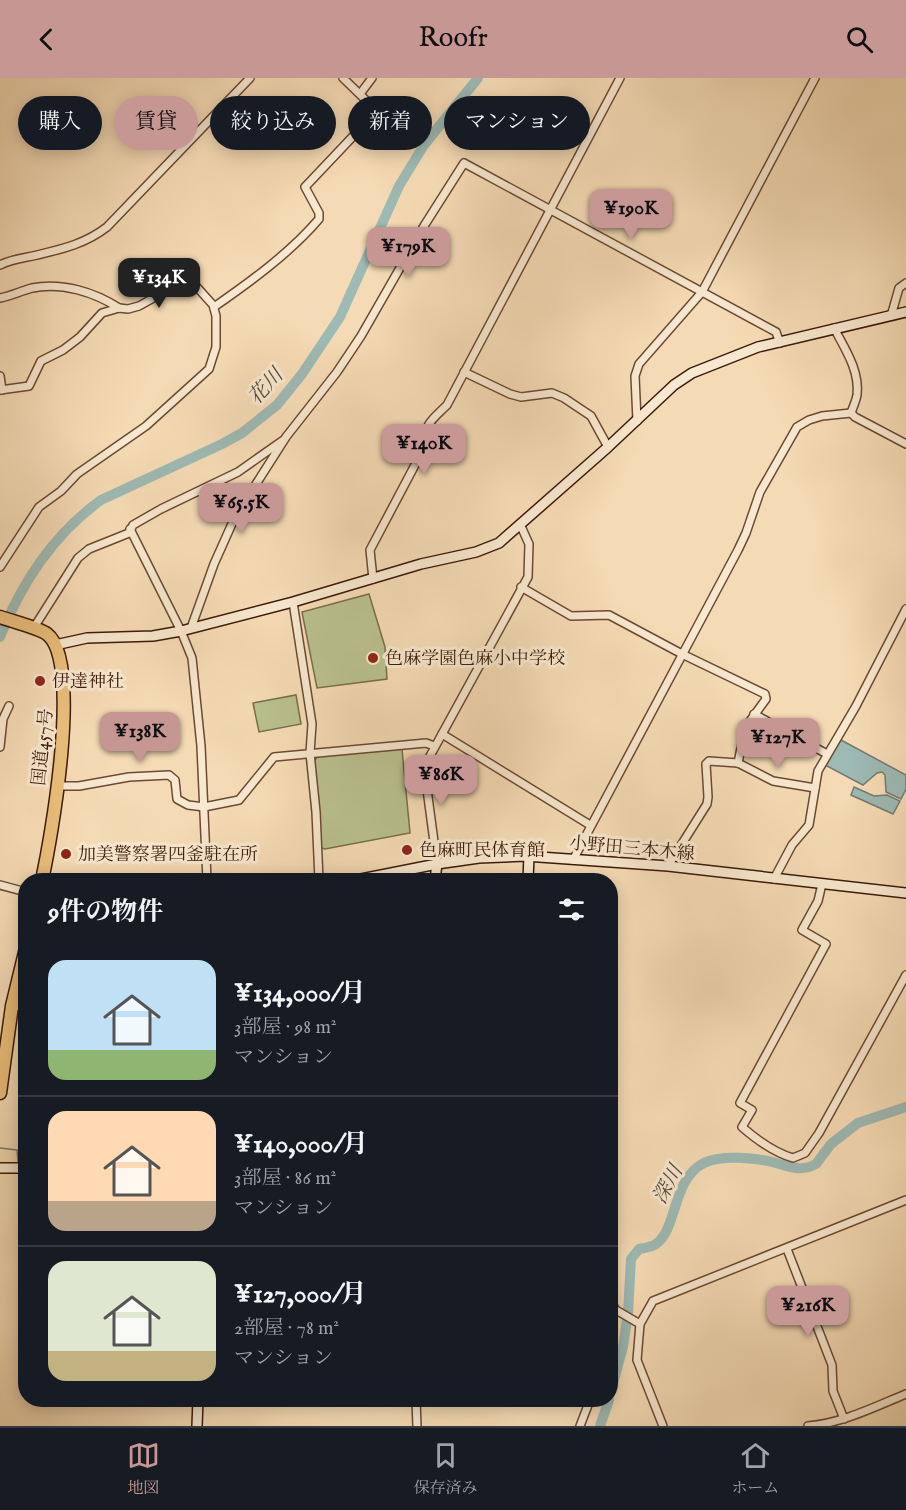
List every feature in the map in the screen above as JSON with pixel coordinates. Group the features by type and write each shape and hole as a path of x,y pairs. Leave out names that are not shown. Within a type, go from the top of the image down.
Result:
{"highway":[{"path":"0,617 48,634 55,645"},
{"name":"国道457号","path":"43,873 62,750 64,706 62,665 55,645"},
{"path":"0,1093 12,1006 18,981"}],"street":[{"path":"0,265 73,246 92,238 107,227 250,78"},
{"path":"214,307 280,256 309,231 319,219 319,213 304,187 377,111 343,78"},
{"path":"360,94 372,78"},
{"path":"373,579 369,550 425,446 425,430 447,405 620,78"},
{"path":"637,421 635,376 639,364 702,292 815,78"},
{"path":"186,629 235,518 286,437 337,372 361,336 424,226 464,163 776,332 780,343"},
{"path":"0,298 34,288 73,289 100,298 119,308 128,309 139,306 166,291 186,275 214,307 217,323 216,347 208,369 146,426 77,474 61,492 39,507 0,567"},
{"path":"891,316 899,288 906,283"},
{"path":"0,376 1,390 29,386 41,362 80,337 102,313 119,308"},
{"path":"55,645 87,638 153,636 186,629 293,602 422,564 476,552 499,543 637,421 674,385 692,373 758,347 906,312"},
{"path":"834,328 856,375 857,393 851,413"},
{"path":"464,372 510,394 528,396 547,392 564,398 591,416 608,447"},
{"path":"573,860 738,550 760,492 796,427 822,416 851,413 906,444"},
{"path":"33,629 78,558 89,549 129,532 134,525 161,509 238,472 286,437"},
{"path":"436,873 437,864 424,767 529,573 529,549 520,524"},
{"path":"130,529 186,629 192,658 201,746 207,873"},
{"path":"521,587 571,616 609,615 682,654 765,694 766,699 746,728 738,763"},
{"path":"293,602 312,724 310,753 319,873"},
{"path":"774,879 790,849 809,825 818,771 856,706 906,609"},
{"path":"0,747 3,719 9,706"},
{"path":"754,714 827,754"},
{"path":"442,734 590,825"},
{"path":"57,786 79,786 129,777 169,775 175,780 177,799 188,806 204,807 239,800 274,757 426,743 434,746"},
{"path":"668,866 707,804 706,764 710,761 738,763 773,781 815,788"},
{"path":"528,873 529,856"},
{"name":"小野田三本木線","path":"391,873 479,858 529,856 668,866 906,893"},
{"path":"822,884 818,901 802,930 826,944 740,1103 752,1110 742,1127 788,1157 793,1158 804,1153 836,1106 906,975"},
{"path":"0,885 18,890"},
{"path":"12,1006 18,1006"},
{"path":"0,1168 18,1168"},
{"path":"663,1426 637,1363 640,1324 651,1304 656,1300 906,1200"},
{"path":"787,1249 832,1365 833,1391 844,1419"},
{"path":"618,1308 640,1324"},
{"path":"808,1426 827,1425 906,1394"},
{"path":"197,1426 198,1407"},
{"path":"416,1407 417,1426"},
{"path":"580,1426 587,1407"}],"green space":[{"path":"369,594 385,647 387,679 317,688 302,612"},
{"path":"296,695 301,724 259,732 253,703"},
{"path":"402,749 410,833 325,849 318,847 315,760 318,756"}],"water":[{"path":"841,740 906,775 906,789 901,799 886,792 885,775 882,772 877,773 863,785 825,765"},
{"path":"854,787 874,796 887,795 900,801 893,814 851,795"}],"waterway":[{"name":"花川","path":"0,637 18,598 41,561 68,528 84,513 101,500 242,433 277,405 302,374 340,317 399,186 424,145 478,78"},
{"name":"深川","path":"618,1365 628,1313 631,1259 639,1249 654,1245 663,1237 686,1180 694,1170 704,1163 720,1158 760,1160 806,1168 816,1164 831,1144 858,1123 906,1107"},
{"path":"0,1148 17,1150 18,1161"},
{"name":"深川","path":"600,1426 607,1407"}],"place":[{"name":"色麻学園色麻小中学校","path":"373,658"},
{"name":"伊達神社","path":"40,681"},
{"name":"色麻町民体育館","path":"407,850"},
{"name":"加美警察署四釜駐在所","path":"66,854"}]}
